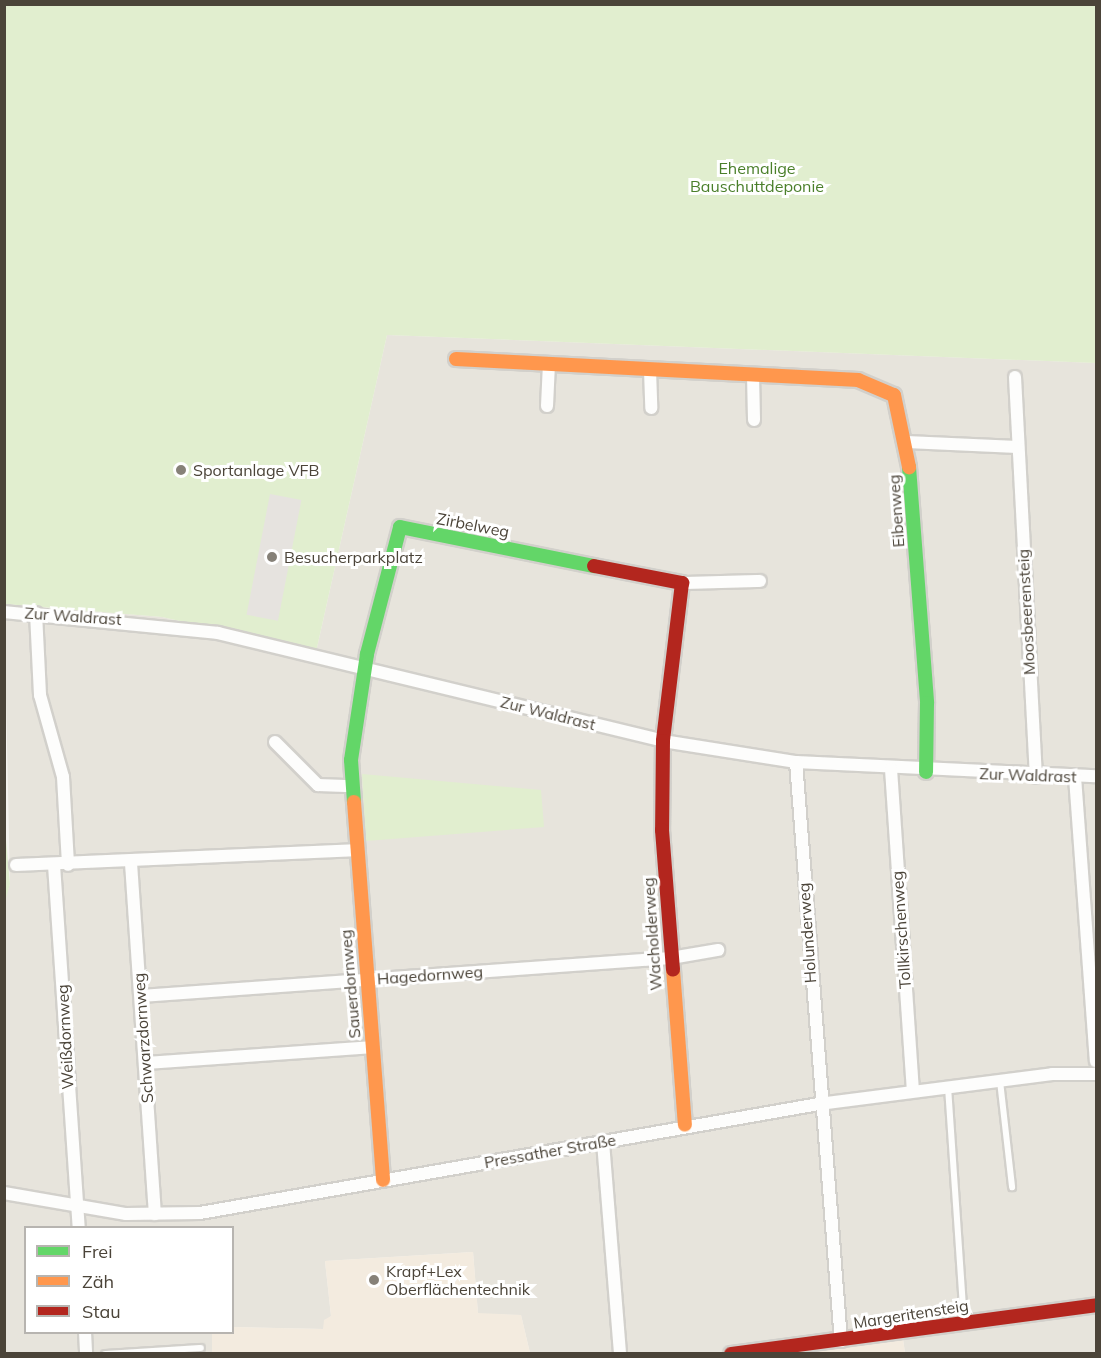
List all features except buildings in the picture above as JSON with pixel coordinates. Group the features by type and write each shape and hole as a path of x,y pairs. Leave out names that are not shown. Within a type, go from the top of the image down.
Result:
{"street":[{"name":"Eibenweg","path":"456,358 879,384 898,404 907,442 927,703 926,772"},
{"path":"547,406 549,364"},
{"path":"650,370 651,408"},
{"path":"753,375 754,420"},
{"name":"Moosbeerensteig","path":"1015,378 1036,776"},
{"path":"907,442 1017,447"},
{"name":"Zirbelweg","path":"365,667 400,527 682,583 760,581"},
{"path":"663,741 682,583"},
{"name":"Zur Waldrast","path":"4,612 206,631 365,667 663,741 796,762 926,772 1096,776"},
{"path":"36,614 40,695 63,777 68,865"},
{"name":"Sauerdornweg","path":"365,667 354,724 351,786 354,850 383,1180"},
{"name":"Wacholderweg","path":"663,741 662,830 686,1125"},
{"path":"274,742 318,786 351,786"},
{"name":"Holunderweg","path":"796,762 819,1104 841,1341"},
{"name":"Tollkirschenweg","path":"891,769 913,1090"},
{"path":"1074,777 1096,1061"},
{"path":"16,865 131,863 354,850"},
{"name":"Schwarzdornweg","path":"131,863 155,1214"},
{"name":"Weißdornweg","path":"54,865 79,1226"},
{"name":"Hagedornweg","path":"141,996 671,958 718,950"},
{"path":"145,1062 371,1047"},
{"name":"Pressather Straße","path":"4,1192 78,1208 155,1214 238,1208 686,1125 819,1104 1000,1080 1096,1074"},
{"path":"603,1142 620,1353"},
{"name":"Margeritensteig","path":"731,1353 841,1341 1096,1305"},
{"path":"85,1334 86,1353"}],"lane":[{"path":"1000,1080 1012,1187"},
{"path":"948,1086 964,1322"},
{"path":"105,1353 201,1348"}],"shaded area":[{"path":"387,335 1096,363 1096,1353 905,1353 903,1339 779,1354 530,1353 521,1315 478,1314 473,1252 325,1261 331,1316 323,1329 234,1327 234,1226 24,1226 24,1334 212,1334 212,1353 5,1353 4,901 10,884 4,604 162,617 316,652"},
{"name":"Besucherparkplatz","path":"270,494 301,500 278,621 247,615"},
{"path":"473,1252 478,1313 521,1315 530,1353 212,1353 212,1334 234,1334 234,1327 323,1329 324,1320 331,1316 325,1261"},
{"path":"903,1339 905,1353 779,1354"}],"green space":[{"name":"Ehemalige Bauschuttdeponie","path":"4,5 1096,5 1096,363 387,335 316,652 162,617 5,604"},
{"path":"362,774 541,790 544,827 366,841"},
{"path":"4,818 10,884 5,901 4,901"}],"traffic: fast":[{"path":"909,467 927,703 926,772"},
{"path":"354,802 351,760 367,654 400,527 594,566"}],"traffic: slow":[{"path":"456,359 858,380 894,395 909,467"},
{"path":"354,802 383,1180"},
{"path":"673,970 685,1125"}],"traffic: jam":[{"path":"594,566 682,583 663,741 662,830 673,970"},
{"path":"731,1354 1096,1305"}],"place":[{"name":"Sportanlage VFB","path":"181,470"},
{"name":"Besucherparkplatz","path":"272,557"},
{"name":"Krapf+Lex Oberflächentechnik","path":"374,1280"}]}
